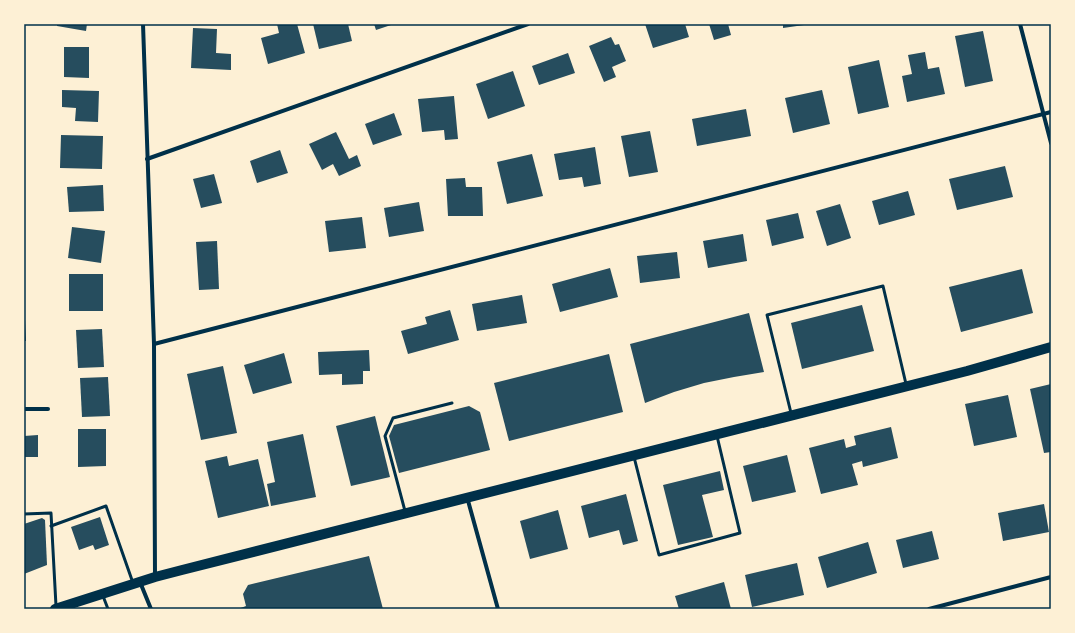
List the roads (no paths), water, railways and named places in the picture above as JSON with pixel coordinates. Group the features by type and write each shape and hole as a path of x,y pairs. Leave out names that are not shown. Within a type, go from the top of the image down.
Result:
{"main road":[{"path":"56,609 155,577 1051,348"}],"street":[{"path":"143,24 154,344 155,577"},
{"path":"147,159 528,24"},
{"path":"1020,24 1051,142"},
{"path":"154,344 1051,112"},
{"path":"24,409 48,409"},
{"path":"467,497 498,609"},
{"path":"929,609 945,607 1051,577"},
{"path":"137,583 151,609"}],"lane":[{"path":"792,415 767,315 883,286 906,386"},
{"path":"405,513 385,436 393,418 452,403"},
{"path":"634,455 659,555 740,533 717,434"},
{"path":"51,526 106,506 137,583"},
{"path":"24,514 51,513 56,609"},
{"path":"102,594 108,609"}]}
